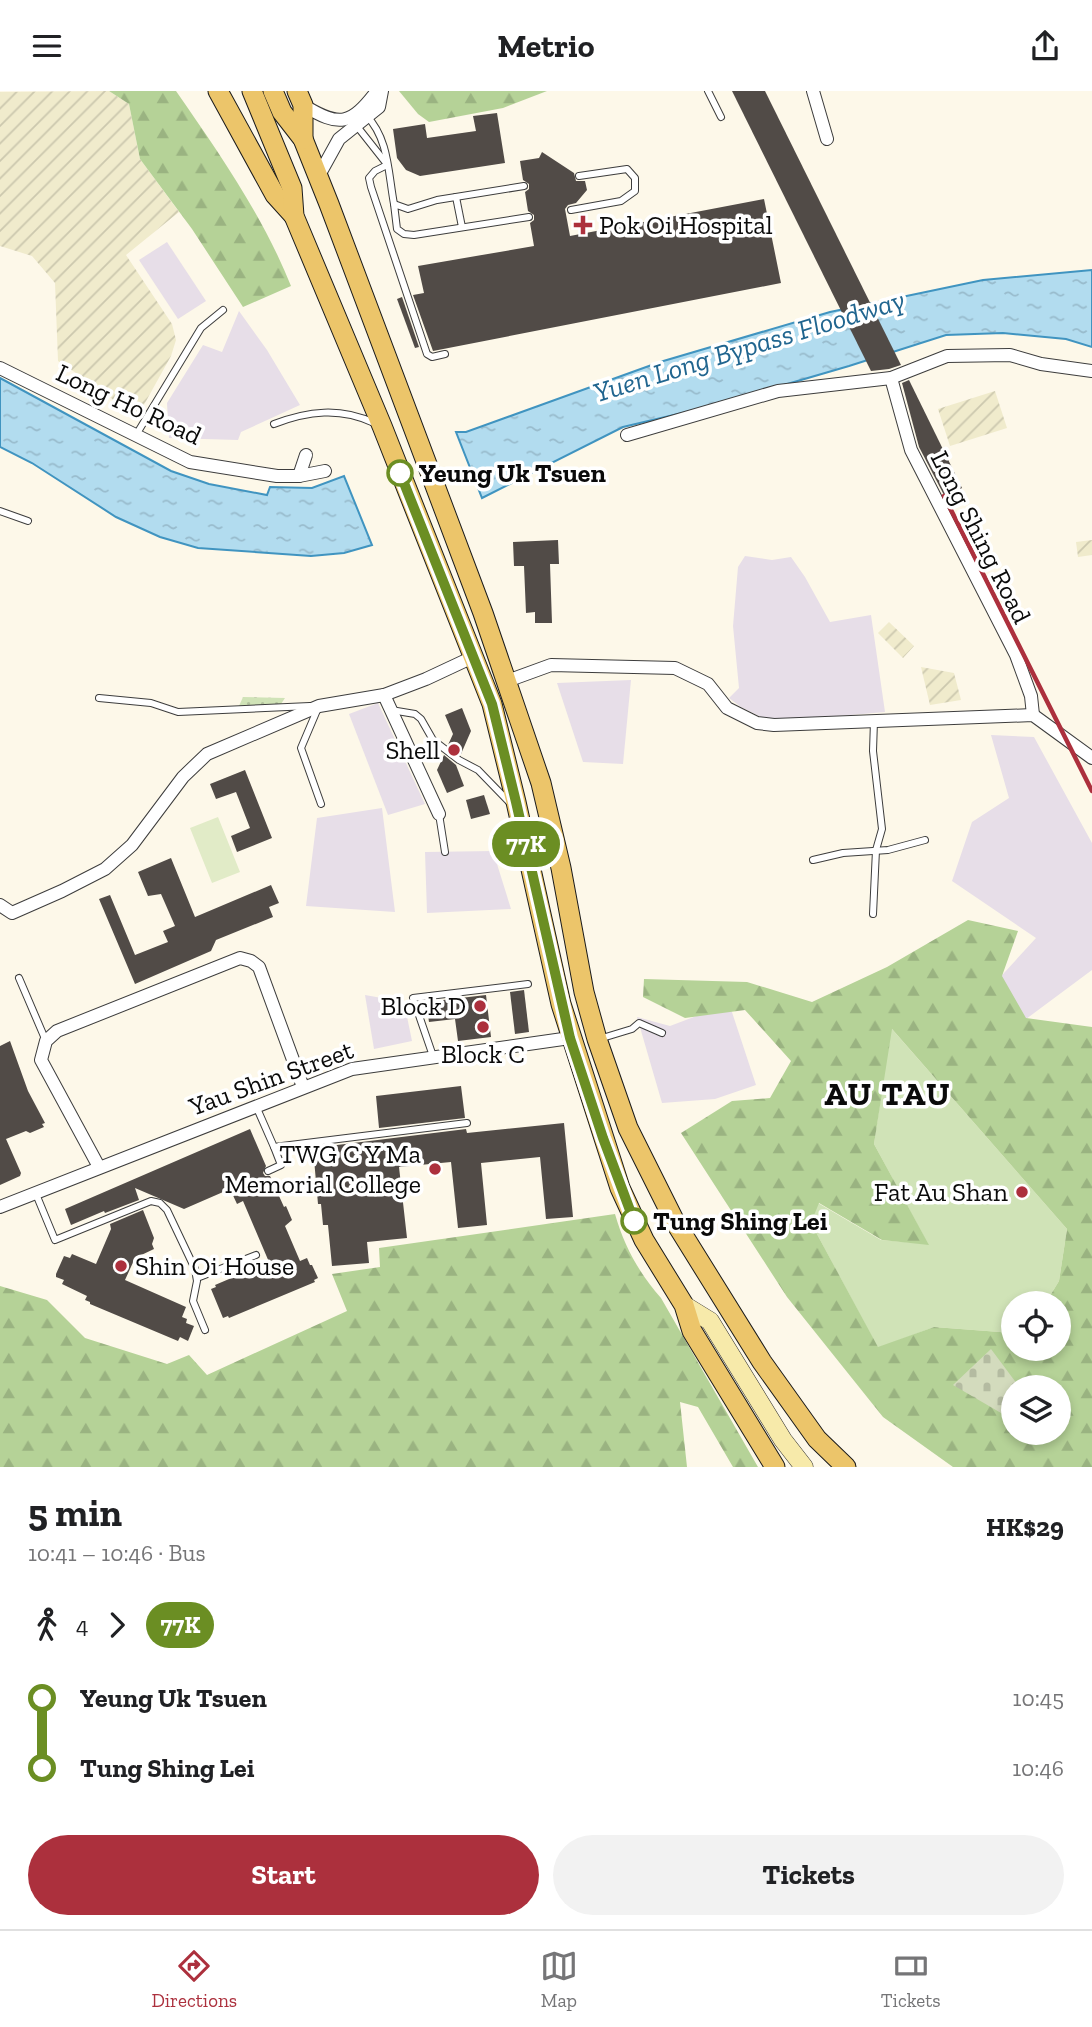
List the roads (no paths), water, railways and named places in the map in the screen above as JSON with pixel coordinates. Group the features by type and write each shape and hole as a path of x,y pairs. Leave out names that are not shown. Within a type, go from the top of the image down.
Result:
{"main road":[{"path":"218,91 275,195 294,216"},
{"path":"253,91 292,188 294,216 382,426 492,704 570,1038 620,1188 643,1240 684,1305 692,1331 775,1467"},
{"path":"273,91 282,112 303,139 318,177 506,681 541,783 561,868 584,992 628,1128 675,1222 762,1362 817,1439 846,1467"},
{"path":"300,98 303,139"},
{"path":"684,1305 710,1321 783,1440 804,1467"}],"street":[{"path":"318,177 335,144 360,118 377,91"},
{"path":"300,98 328,118 339,120 360,118 379,107 382,91"},
{"path":"813,91 827,139"},
{"path":"627,435 778,391 891,378 947,356 1010,355 1041,364 1092,371"},
{"name":"Long Ho Road","path":"0,368 190,462 277,476 299,476 325,471"},
{"name":"Long Shing Road","path":"891,378 911,450 1016,655 1031,696 1033,715"},
{"path":"299,476 306,455"},
{"path":"0,905 12,913 105,869 132,845 183,777 207,754 319,706 384,695 473,657"},
{"path":"506,681 551,665 675,668 708,684 727,708 757,723 774,725 1033,715 1092,758"},
{"path":"384,695 439,814"},
{"path":"99,1167 41,1059 41,1050 46,1041 57,1031 240,958 259,967 303,1087"},
{"name":"Yau Shin Street","path":"0,1207 352,1069 570,1038"}],"lane":[{"path":"708,91 721,117"},
{"path":"360,118 387,165"},
{"path":"360,118 381,136 386,147 397,229 404,234 414,235 529,217"},
{"path":"387,165 374,171 369,178 371,187 427,354 445,354"},
{"path":"572,210 621,201 635,191 634,176 627,169 579,176"},
{"path":"394,204 408,209 524,185"},
{"path":"456,197 462,227"},
{"path":"136,435 201,328 222,310"},
{"path":"274,425 296,415 320,411 357,415 382,426"},
{"path":"0,511 28,521"},
{"path":"99,698 151,703 178,712 289,705 319,706 301,748 321,804"},
{"path":"391,710 415,714 433,740 459,760 478,770 519,812"},
{"path":"873,913 876,850 882,829 873,751 874,721"},
{"path":"439,814 445,852"},
{"path":"813,860 888,850 925,840"},
{"path":"19,978 46,1041"},
{"path":"433,1056 413,997 528,983"},
{"path":"597,1039 632,1029 639,1023 662,1033"},
{"path":"256,1106 281,1165 268,1171"},
{"path":"274,1147 467,1123"},
{"path":"35,1193 55,1240 151,1201 160,1203 167,1210 195,1269 197,1278 193,1301 205,1330"},
{"path":"197,1278 256,1255"}],"water":[{"name":"Yuen Long Bypass Floodway","path":"1092,270 1092,347 1066,339 1003,333 946,335 712,406 623,427 482,498 456,432 466,432 660,362 830,312 983,280"},
{"path":"0,378 171,471 209,484 267,495 270,487 312,488 344,476 372,545 344,553 311,556 198,548 160,537 116,517 32,463 0,447"}],"railway":[{"path":"944,496 1092,791"}],"place":[{"name":"Pok Oi Hospital","path":"583,225"},
{"name":"Yeung Uk Tsuen","path":"400,473"},
{"name":"Shell","path":"454,750"},
{"name":"Block D","path":"480,1006"},
{"name":"Block C","path":"483,1027"},
{"name":"TWG C Y Ma Memorial College","path":"435,1169"},
{"name":"Fat Au Shan","path":"1022,1192"},
{"name":"Tung Shing Lei","path":"634,1221"},
{"name":"Shin Oi House","path":"121,1266"}],"district":[{"name":"AU TAU","path":"888,1093"}]}
